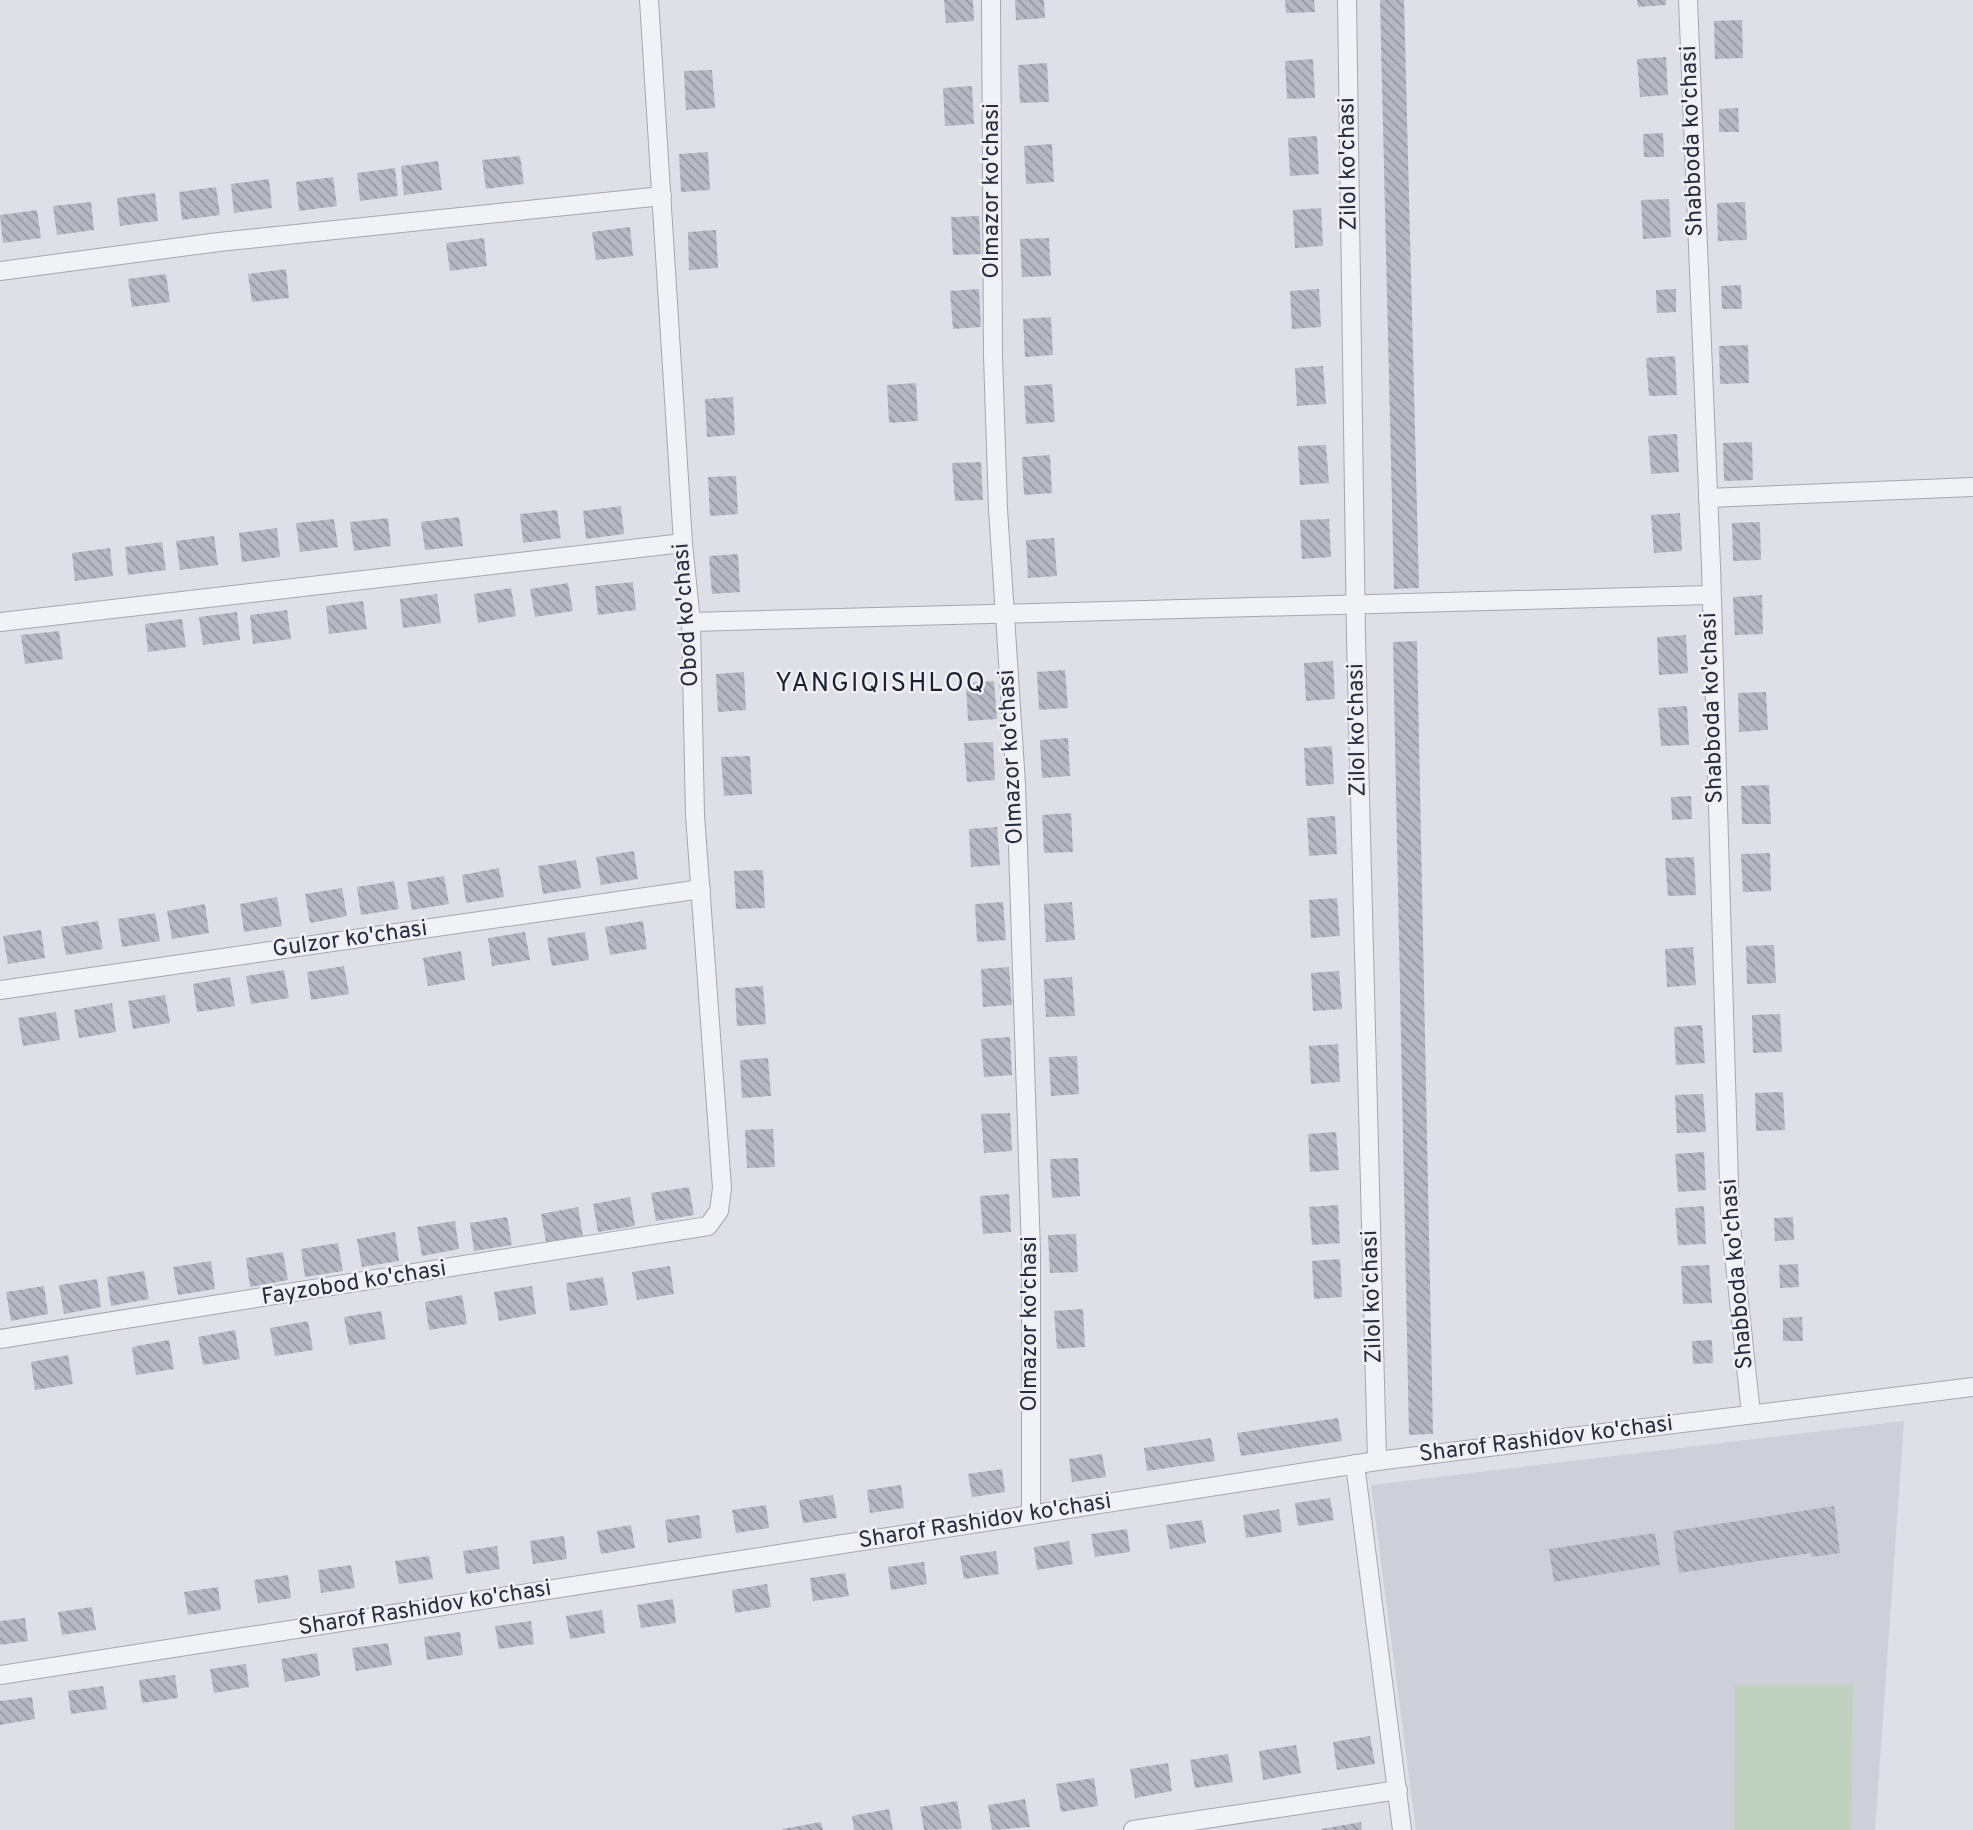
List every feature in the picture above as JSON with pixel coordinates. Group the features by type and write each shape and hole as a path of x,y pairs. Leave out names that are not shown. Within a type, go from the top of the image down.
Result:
{"street":[{"name":"Obod ko'chasi","path":"649,0 682,543 691,622 695,815 722,1188 719,1212 708,1226"},
{"name":"Olmazor ko'chasi","path":"991,0 993,356 1003,611 1016,785 1031,1252 1031,1515"},
{"name":"Zilol ko'chasi","path":"1347,0 1356,606 1377,1461"},
{"name":"Shabboda ko'chasi","path":"1688,0 1708,498 1730,1217 1751,1414"},
{"path":"0,271 233,241 662,196"},
{"path":"1708,498 1973,487"},
{"path":"0,622 682,543"},
{"path":"691,622 1003,611 1356,606 1710,594"},
{"name":"Gulzor ko'chasi","path":"0,990 701,889"},
{"name":"Fayzobod ko'chasi","path":"0,1339 708,1226"},
{"name":"Sharof Rashidov ko'chasi","path":"0,1675 1355,1464 1973,1387"},
{"path":"1355,1464 1402,1830"},
{"path":"1133,1830 1398,1790"}],"shaded area":[{"path":"1904,1421 1875,1830 1416,1830 1371,1485"}],"green space":[{"path":"1735,1685 1853,1685 1851,1830 1734,1830"}],"building":[{"path":"944,0 973,0 974,21 946,23"},
{"path":"1015,0 1044,0 1045,18 1016,20"},
{"path":"1285,0 1314,0 1315,12 1286,13"},
{"path":"1380,0 1404,0 1419,588 1394,589"},
{"path":"1637,0 1666,0 1666,5 1638,7"},
{"path":"1742,20 1743,58 1715,59 1714,21"},
{"path":"1666,57 1668,95 1640,97 1637,59"},
{"path":"1313,59 1315,98 1287,99 1285,61"},
{"path":"1047,63 1049,102 1020,103 1018,65"},
{"path":"712,70 715,108 686,110 684,71"},
{"path":"972,86 974,124 945,126 943,88"},
{"path":"1738,108 1739,132 1719,132 1719,109"},
{"path":"1663,133 1664,157 1644,157 1643,134"},
{"path":"1317,136 1319,174 1290,176 1288,138"},
{"path":"1052,144 1054,182 1026,184 1024,146"},
{"path":"708,152 710,190 681,192 679,154"},
{"path":"520,156 524,184 486,189 482,160"},
{"path":"438,161 442,190 404,195 401,166"},
{"path":"395,168 398,196 360,201 357,173"},
{"path":"333,177 337,206 299,211 296,182"},
{"path":"269,179 272,208 234,213 231,184"},
{"path":"216,187 220,215 182,220 179,192"},
{"path":"155,193 158,221 120,226 117,198"},
{"path":"1669,199 1671,237 1643,239 1641,200"},
{"path":"91,202 94,230 57,235 53,206"},
{"path":"1745,202 1747,240 1718,241 1717,203"},
{"path":"1321,208 1323,246 1295,248 1293,210"},
{"path":"37,210 41,238 3,243 0,215"},
{"path":"979,216 981,254 953,255 951,217"},
{"path":"630,227 633,256 596,260 592,232"},
{"path":"716,230 718,268 689,270 688,232"},
{"path":"484,238 487,266 450,271 446,243"},
{"path":"1049,238 1051,276 1022,277 1020,239"},
{"path":"286,269 289,298 252,302 248,274"},
{"path":"166,274 170,302 132,307 128,279"},
{"path":"1741,285 1742,309 1722,309 1721,286"},
{"path":"979,289 981,327 953,329 950,291"},
{"path":"1319,289 1321,327 1292,329 1290,291"},
{"path":"1676,289 1676,312 1657,313 1656,290"},
{"path":"1051,317 1053,355 1025,357 1023,319"},
{"path":"1748,345 1749,383 1720,384 1719,346"},
{"path":"1675,356 1677,395 1649,396 1646,358"},
{"path":"1323,366 1326,404 1297,406 1295,368"},
{"path":"916,383 918,421 889,423 887,385"},
{"path":"1052,384 1055,422 1026,424 1024,386"},
{"path":"733,397 735,435 707,437 705,399"},
{"path":"1677,434 1679,472 1651,474 1648,436"},
{"path":"1752,442 1753,480 1724,481 1723,443"},
{"path":"1326,445 1329,483 1300,485 1298,446"},
{"path":"1050,455 1052,493 1024,495 1022,457"},
{"path":"981,462 983,500 955,501 952,463"},
{"path":"736,476 738,514 710,516 708,477"},
{"path":"621,506 624,534 586,539 583,511"},
{"path":"557,510 561,538 523,543 520,514"},
{"path":"1680,513 1682,551 1654,553 1651,515"},
{"path":"459,517 463,546 425,550 421,522"},
{"path":"388,518 391,546 354,551 350,522"},
{"path":"334,519 338,547 300,552 296,523"},
{"path":"1329,519 1331,557 1302,559 1300,520"},
{"path":"1760,522 1761,560 1733,561 1732,523"},
{"path":"277,528 280,557 242,562 239,533"},
{"path":"214,536 218,565 180,570 176,541"},
{"path":"1054,538 1057,576 1028,578 1026,540"},
{"path":"162,542 166,570 128,575 125,547"},
{"path":"110,548 113,576 75,581 72,553"},
{"path":"738,554 740,592 712,594 709,556"},
{"path":"633,582 636,610 598,615 595,586"},
{"path":"568,583 573,611 535,617 530,589"},
{"path":"511,588 516,616 478,623 474,594"},
{"path":"437,594 441,623 403,628 400,599"},
{"path":"1762,595 1763,634 1735,635 1733,597"},
{"path":"363,601 367,629 329,634 326,606"},
{"path":"287,610 291,639 253,644 250,615"},
{"path":"237,612 240,640 203,645 199,617"},
{"path":"182,619 186,647 148,652 145,624"},
{"path":"59,631 63,659 25,664 21,635"},
{"path":"1686,635 1688,673 1659,675 1657,637"},
{"path":"1417,641 1433,1434 1409,1435 1393,642"},
{"path":"1333,661 1335,699 1306,701 1304,663"},
{"path":"1065,670 1068,708 1039,710 1037,672"},
{"path":"744,672 746,710 718,712 716,674"},
{"path":"994,681 997,719 968,721 966,683"},
{"path":"1766,692 1768,730 1739,732 1738,693"},
{"path":"1687,706 1689,745 1661,746 1658,708"},
{"path":"1068,738 1070,776 1042,778 1040,740"},
{"path":"993,742 995,780 967,782 964,743"},
{"path":"1332,746 1334,784 1306,786 1304,748"},
{"path":"750,756 752,794 724,796 721,757"},
{"path":"1769,785 1771,824 1742,824 1741,786"},
{"path":"1691,796 1692,819 1672,820 1671,797"},
{"path":"1071,813 1073,852 1044,853 1042,815"},
{"path":"1335,816 1337,854 1309,856 1307,818"},
{"path":"997,827 1000,865 971,867 969,829"},
{"path":"634,851 638,879 601,885 596,857"},
{"path":"1770,853 1771,891 1743,892 1741,854"},
{"path":"1694,857 1696,895 1668,896 1665,858"},
{"path":"576,860 581,888 543,894 538,866"},
{"path":"499,868 504,897 466,903 462,875"},
{"path":"763,870 765,908 736,909 734,871"},
{"path":"444,876 449,904 412,910 407,882"},
{"path":"394,881 399,909 361,915 357,887"},
{"path":"342,888 347,916 310,923 305,894"},
{"path":"277,897 282,926 244,932 240,904"},
{"path":"1337,898 1340,936 1311,938 1309,900"},
{"path":"1003,902 1006,940 977,942 975,904"},
{"path":"1072,902 1075,940 1046,942 1044,904"},
{"path":"205,904 209,933 172,939 167,911"},
{"path":"155,913 160,941 122,947 118,919"},
{"path":"98,921 103,949 66,955 61,927"},
{"path":"643,921 647,949 610,955 605,927"},
{"path":"41,930 45,958 8,964 3,936"},
{"path":"525,932 530,960 492,966 488,938"},
{"path":"585,932 589,960 552,966 547,938"},
{"path":"1774,945 1776,983 1747,984 1746,946"},
{"path":"1693,947 1696,985 1667,987 1665,949"},
{"path":"461,951 465,980 428,986 423,958"},
{"path":"344,966 349,994 311,1000 307,972"},
{"path":"1009,967 1012,1005 983,1007 981,969"},
{"path":"284,970 289,998 251,1004 246,976"},
{"path":"1339,971 1342,1009 1313,1011 1311,973"},
{"path":"230,977 235,1006 197,1012 193,984"},
{"path":"1072,977 1075,1016 1046,1017 1044,979"},
{"path":"763,986 766,1024 737,1026 735,988"},
{"path":"165,995 170,1023 133,1029 128,1001"},
{"path":"112,1003 116,1032 79,1038 74,1010"},
{"path":"56,1012 60,1040 23,1046 18,1018"},
{"path":"1780,1014 1782,1052 1753,1053 1752,1015"},
{"path":"1702,1025 1705,1063 1676,1065 1674,1027"},
{"path":"1010,1037 1012,1075 984,1077 981,1039"},
{"path":"1338,1044 1340,1082 1311,1084 1309,1046"},
{"path":"1077,1056 1079,1094 1051,1096 1049,1057"},
{"path":"768,1058 771,1096 742,1098 740,1060"},
{"path":"1783,1092 1785,1130 1756,1131 1755,1093"},
{"path":"1703,1094 1706,1132 1677,1133 1675,1095"},
{"path":"1010,1113 1012,1151 984,1153 981,1114"},
{"path":"773,1129 775,1167 747,1168 745,1130"},
{"path":"1336,1132 1339,1170 1310,1172 1308,1134"},
{"path":"1704,1152 1706,1190 1678,1192 1675,1154"},
{"path":"1078,1158 1080,1196 1052,1198 1050,1159"},
{"path":"689,1187 694,1215 656,1221 651,1193"},
{"path":"1009,1194 1011,1232 983,1234 980,1196"},
{"path":"630,1197 635,1226 598,1232 593,1204"},
{"path":"1338,1205 1340,1243 1312,1245 1309,1207"},
{"path":"1704,1206 1706,1244 1678,1245 1675,1208"},
{"path":"578,1207 583,1236 546,1242 541,1214"},
{"path":"507,1217 512,1245 474,1251 470,1223"},
{"path":"1793,1217 1794,1240 1775,1241 1774,1218"},
{"path":"455,1221 459,1249 422,1256 417,1227"},
{"path":"395,1232 399,1261 362,1267 357,1239"},
{"path":"1076,1234 1078,1272 1050,1273 1048,1235"},
{"path":"338,1243 343,1271 305,1277 301,1249"},
{"path":"283,1252 288,1280 250,1287 246,1258"},
{"path":"1340,1259 1342,1297 1314,1299 1312,1261"},
{"path":"211,1261 215,1289 178,1295 173,1267"},
{"path":"1798,1264 1799,1287 1780,1288 1779,1265"},
{"path":"1709,1265 1712,1303 1683,1304 1681,1266"},
{"path":"670,1266 674,1294 637,1300 632,1272"},
{"path":"144,1271 149,1299 111,1306 107,1277"},
{"path":"603,1277 608,1305 570,1311 566,1283"},
{"path":"97,1279 101,1307 64,1314 59,1285"},
{"path":"44,1286 48,1314 11,1321 6,1292"},
{"path":"532,1286 536,1314 499,1321 494,1292"},
{"path":"462,1295 467,1324 429,1330 425,1302"},
{"path":"1083,1309 1085,1347 1057,1349 1054,1311"},
{"path":"381,1311 386,1339 349,1345 344,1317"},
{"path":"1802,1317 1803,1341 1783,1341 1783,1318"},
{"path":"308,1321 313,1350 275,1356 270,1328"},
{"path":"235,1330 240,1359 203,1365 198,1337"},
{"path":"169,1340 174,1369 136,1375 132,1347"},
{"path":"1712,1340 1713,1363 1693,1364 1692,1341"},
{"path":"68,1355 73,1384 35,1390 31,1362"},
{"path":"1338,1418 1342,1441 1241,1456 1237,1433"},
{"path":"1211,1438 1215,1461 1147,1471 1144,1448"},
{"path":"1102,1454 1106,1477 1072,1482 1069,1459"},
{"path":"1002,1469 1005,1492 972,1497 968,1474"},
{"path":"901,1485 904,1508 870,1513 867,1490"},
{"path":"833,1495 837,1518 803,1523 799,1500"},
{"path":"1330,1498 1334,1520 1298,1526 1295,1503"},
{"path":"766,1505 769,1528 736,1533 732,1510"},
{"path":"1834,1506 1840,1553 1812,1557 1811,1553 1679,1573 1673,1531"},
{"path":"1279,1509 1282,1532 1246,1538 1243,1515"},
{"path":"699,1515 702,1538 668,1543 665,1520"},
{"path":"1202,1520 1206,1543 1170,1549 1166,1525"},
{"path":"631,1525 635,1548 601,1554 597,1531"},
{"path":"1127,1529 1130,1552 1095,1557 1091,1534"},
{"path":"1655,1533 1660,1565 1554,1582 1549,1549"},
{"path":"564,1536 567,1559 533,1564 530,1541"},
{"path":"1069,1541 1073,1564 1037,1570 1034,1547"},
{"path":"497,1546 500,1569 466,1574 463,1551"},
{"path":"996,1551 999,1574 964,1579 960,1556"},
{"path":"429,1556 433,1579 399,1584 395,1561"},
{"path":"924,1562 927,1584 891,1590 888,1567"},
{"path":"351,1565 355,1588 321,1593 318,1570"},
{"path":"845,1573 849,1596 813,1601 810,1578"},
{"path":"288,1575 291,1598 258,1603 254,1580"},
{"path":"767,1584 771,1607 735,1613 732,1590"},
{"path":"218,1587 221,1610 188,1615 184,1592"},
{"path":"673,1599 676,1623 641,1628 637,1605"},
{"path":"92,1607 96,1630 62,1635 58,1612"},
{"path":"602,1610 605,1633 570,1639 566,1616"},
{"path":"25,1618 28,1641 0,1645 0,1621"},
{"path":"531,1621 534,1644 499,1649 495,1626"},
{"path":"460,1632 463,1655 427,1660 424,1637"},
{"path":"388,1643 392,1665 356,1671 352,1648"},
{"path":"317,1653 320,1676 285,1682 281,1659"},
{"path":"246,1664 249,1687 214,1693 210,1669"},
{"path":"175,1675 178,1698 142,1703 139,1680"},
{"path":"103,1686 107,1709 71,1714 68,1691"},
{"path":"32,1697 35,1719 0,1725 0,1701"},
{"path":"1370,1736 1375,1764 1337,1770 1333,1742"},
{"path":"1296,1745 1301,1773 1263,1780 1259,1751"},
{"path":"1228,1754 1233,1782 1195,1788 1190,1760"},
{"path":"1168,1763 1172,1791 1135,1798 1130,1769"},
{"path":"1094,1778 1098,1806 1061,1812 1056,1784"},
{"path":"1025,1799 1030,1827 992,1830 988,1805"},
{"path":"957,1801 962,1829 924,1830 920,1807"},
{"path":"889,1809 893,1830 854,1830 852,1816"},
{"path":"821,1822 823,1830 782,1829"},
{"path":"1361,1822 1362,1830 1321,1830 1321,1829"}],"district":[{"name":"YANGIQISHLOQ","path":"881,684"}]}
